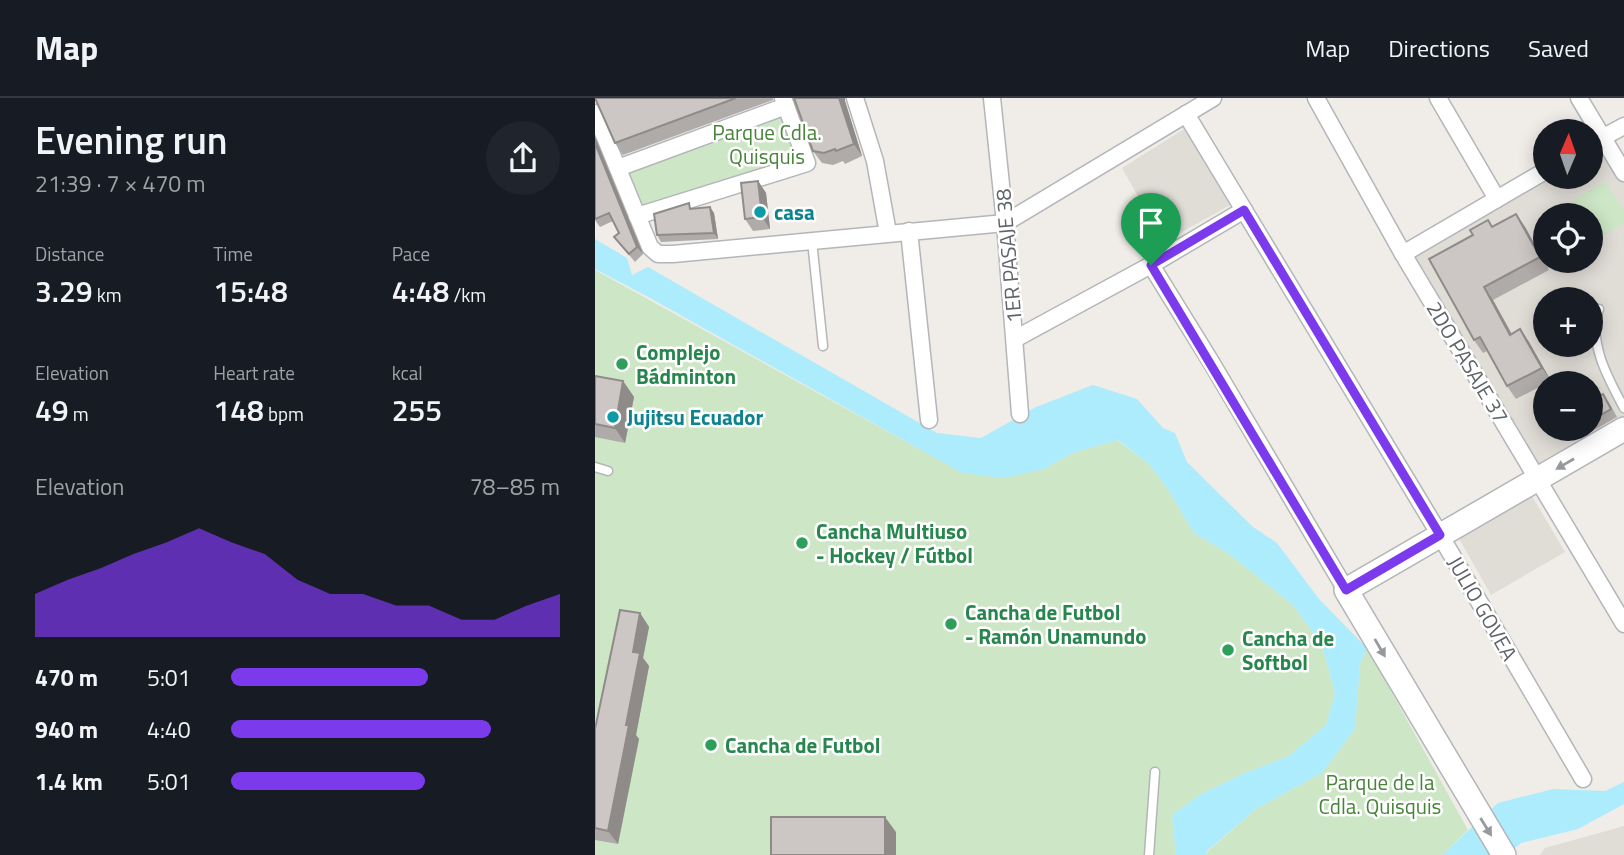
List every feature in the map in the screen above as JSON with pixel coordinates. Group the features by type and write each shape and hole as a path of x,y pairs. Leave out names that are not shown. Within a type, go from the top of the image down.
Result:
{"street":[{"path":"855,98 875,161 888,233"},
{"name":"1ER PASAJE 38","path":"992,98 1020,414"},
{"path":"595,113 650,247 659,254 1005,223 1213,98"},
{"name":"2DO PASAJE 37","path":"1316,98 1403,254 1624,624"},
{"path":"1438,98 1497,198"},
{"path":"1579,98 1588,119"},
{"path":"618,168 784,102 807,163 637,216"},
{"name":"JULIO GOVEA","path":"1186,114 1440,535 1583,779"},
{"path":"1603,138 1624,126"},
{"path":"1603,148 1624,173"},
{"path":"1403,254 1533,178"},
{"path":"1015,339 1151,265 1244,210"},
{"path":"909,231 929,420"},
{"path":"1151,265 1504,855"},
{"path":"1346,590 1624,429"}],"lane":[{"path":"813,241 823,346"},
{"path":"1601,357 1624,408"},
{"path":"595,467 608,471"},
{"path":"1149,855 1155,772"}],"shaded area":[{"path":"1184,129 1232,204 1164,242 1122,168"},
{"path":"1608,138 1624,165 1624,429 1539,478 1407,252 1533,184 1533,189 1603,189 1603,141"},
{"path":"1529,491 1565,552 1491,595 1457,535"},
{"path":"1624,826 1624,855 1540,855 1545,848"}],"green space":[{"name":"Parque Cdla. Quisquis","path":"786,106 807,163 637,216 618,168"},
{"path":"1605,181 1624,211 1624,223 1603,236 1603,203 1569,203 1592,189 1603,189"},
{"path":"595,270 921,450 1044,469 1073,453 1117,440 1150,465 1194,533 1228,553 1293,605 1322,645 1335,693 1326,725 1289,756 1201,794 1172,815 1176,855 595,855"},
{"name":"Parque de la Cdla. Quisquis","path":"1367,648 1468,830 1442,855 1207,855 1206,853 1256,809 1322,773 1355,729 1360,664"}],"water":[{"path":"595,239 627,258 632,275 648,267 937,433 981,438 1036,407 1093,385 1137,399 1163,428 1175,433 1187,462 1253,527 1277,543 1319,599 1367,648 1360,664 1355,729 1322,773 1256,809 1206,852 1207,855 1176,855 1172,815 1201,794 1289,756 1326,725 1335,693 1322,645 1293,605 1228,553 1194,533 1150,465 1118,440 1073,453 1044,469 1004,478 962,473 595,269"},
{"path":"1624,782 1624,804 1578,829 1521,843 1506,855 1442,855 1498,803 1553,789 1605,791"}],"building":[{"path":"595,98 736,98 615,143"},
{"path":"794,98 839,98 854,144 836,151 813,151"},
{"path":"595,143 637,247 629,254 614,237 619,233 609,213 595,219"},
{"path":"758,181 762,217 745,219 741,183"},
{"path":"689,203 690,209 710,207 714,233 657,235 654,214"},
{"path":"1516,214 1533,244 1533,261 1484,287 1510,335 1520,329 1533,357 1536,357 1542,368 1507,386 1480,337 1474,340 1429,259 1473,235 1470,230 1488,220 1492,227"},
{"path":"595,376 623,381 615,428 595,424"},
{"path":"1603,394 1611,409 1603,414"},
{"path":"620,610 640,613 633,652 640,653 608,831 595,828 595,729"},
{"path":"771,817 885,817 885,855 771,855"}],"place":[{"name":"casa","path":"760,212"},
{"name":"Complejo Bádminton","path":"622,364"},
{"name":"Jujitsu Ecuador","path":"613,417"},
{"name":"Cancha Multiuso - Hockey / Fútbol","path":"802,543"},
{"name":"Cancha de Futbol - Ramón Unamundo","path":"951,624"},
{"name":"Cancha de Softbol","path":"1228,650"},
{"name":"Cancha de Futbol","path":"711,745"}],"route":[{"path":"1244,210 1440,535 1346,590 1151,265 1244,210"}]}
